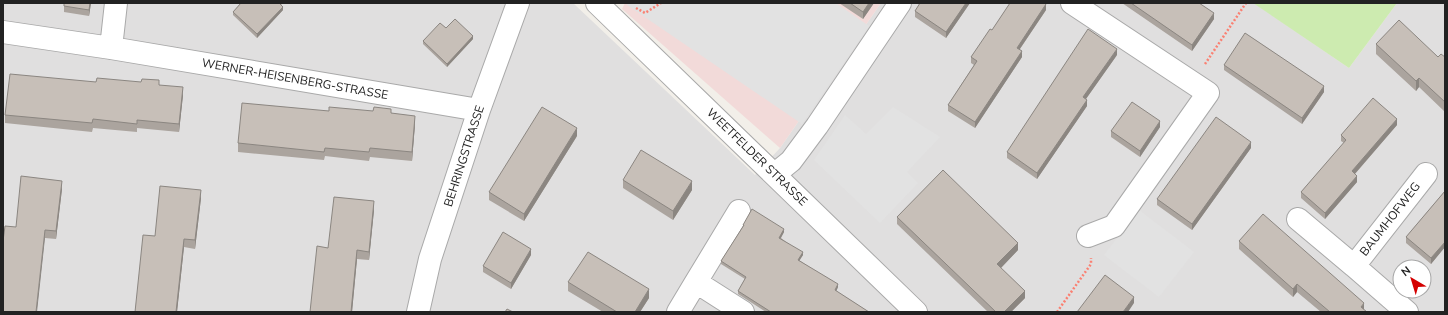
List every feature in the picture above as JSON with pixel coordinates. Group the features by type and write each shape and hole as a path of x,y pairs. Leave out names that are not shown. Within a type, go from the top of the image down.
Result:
{"street":[{"path":"111,48 116,3"},
{"name":"BEHRINGSTRASSE","path":"418,312 430,259 479,110 518,3"},
{"name":"WEETFELDER STRASSE","path":"598,3 916,312"},
{"path":"775,174 791,161 818,126 900,3"},
{"path":"1072,3 1208,93 1114,226 1088,236"},
{"name":"WERNER-HEISENBERG-STRASSE","path":"3,32 111,48 479,110"},
{"name":"BAUMHOFWEG","path":"1407,312 1354,266 1426,174"},
{"path":"678,312 739,211"},
{"path":"1298,219 1354,266"},
{"path":"696,282 743,312"}],"path":[{"path":"634,6 645,13 661,3"},
{"path":"1192,83 1246,3"},
{"path":"1057,312 1092,264 1088,236"}],"shaded area":[{"path":"3,3 573,3 755,175 780,148 881,3 1254,3 1349,68 1397,3 1445,3 1445,312 3,312"},
{"path":"625,3 881,3 780,148 622,9"},
{"path":"628,3 836,3 869,26 802,124 627,5"},
{"path":"893,107 940,137 907,172 918,183 880,223 814,160 845,115 866,134"},
{"path":"1139,210 1194,252 1159,297 1104,255"}],"green space":[{"path":"1253,3 1397,3 1349,68"}],"building":[{"path":"64,3 90,3 89,10 64,6"},
{"path":"241,3 280,3 283,7 257,34 233,12"},
{"path":"850,3 869,3 863,12"},
{"path":"920,3 966,3 946,32 915,11"},
{"path":"1010,3 1046,4 1017,48 1022,51 975,122 948,105 977,61 971,57 990,29 992,30"},
{"path":"1131,3 1199,3 1214,13 1192,45"},
{"path":"455,19 473,36 447,64 423,41 440,23 446,28"},
{"path":"1399,20 1438,57 1441,54 1445,57 1445,102 1419,78 1416,81 1376,44"},
{"path":"1088,29 1117,49 1083,97 1087,100 1037,173 1007,152"},
{"path":"1245,33 1324,86 1302,118 1224,65"},
{"path":"10,74 96,82 97,78 141,82 142,79 159,80 159,85 183,87 179,124 137,120 137,124 93,119 92,123 5,115"},
{"path":"1373,98 1397,119 1352,171 1357,176 1325,213 1301,192 1346,140 1341,135"},
{"path":"1132,102 1160,121 1140,151 1111,131"},
{"path":"242,103 329,111 329,107 373,111 374,107 391,109 391,113 415,116 412,152 370,148 369,152 325,148 324,152 238,143"},
{"path":"542,107 577,128 524,214 489,192"},
{"path":"1216,117 1251,142 1192,224 1157,199"},
{"path":"641,150 692,181 673,211 623,180"},
{"path":"943,170 1018,243 997,264 1025,291 1004,312 996,312 897,217"},
{"path":"21,176 62,181 56,231 45,230 36,312 3,312 3,241 5,226 16,227"},
{"path":"160,186 201,190 195,240 184,239 176,312 135,312 143,235 155,236"},
{"path":"1445,191 1445,242 1431,258 1406,237"},
{"path":"334,197 374,201 369,252 357,250 351,312 310,312 317,246 328,248"},
{"path":"752,209 784,229 779,238 803,252 798,260 838,284 835,290 869,312 771,312 738,291 746,277 721,261 744,225"},
{"path":"1263,214 1364,303 1361,307 1367,312 1330,312 1297,284 1293,289 1239,241"},
{"path":"503,232 531,249 511,283 483,266"},
{"path":"588,252 649,289 635,312 617,312 568,282"},
{"path":"1105,275 1134,297 1123,312 1077,312"},
{"path":"507,309 513,312 505,312"}]}
